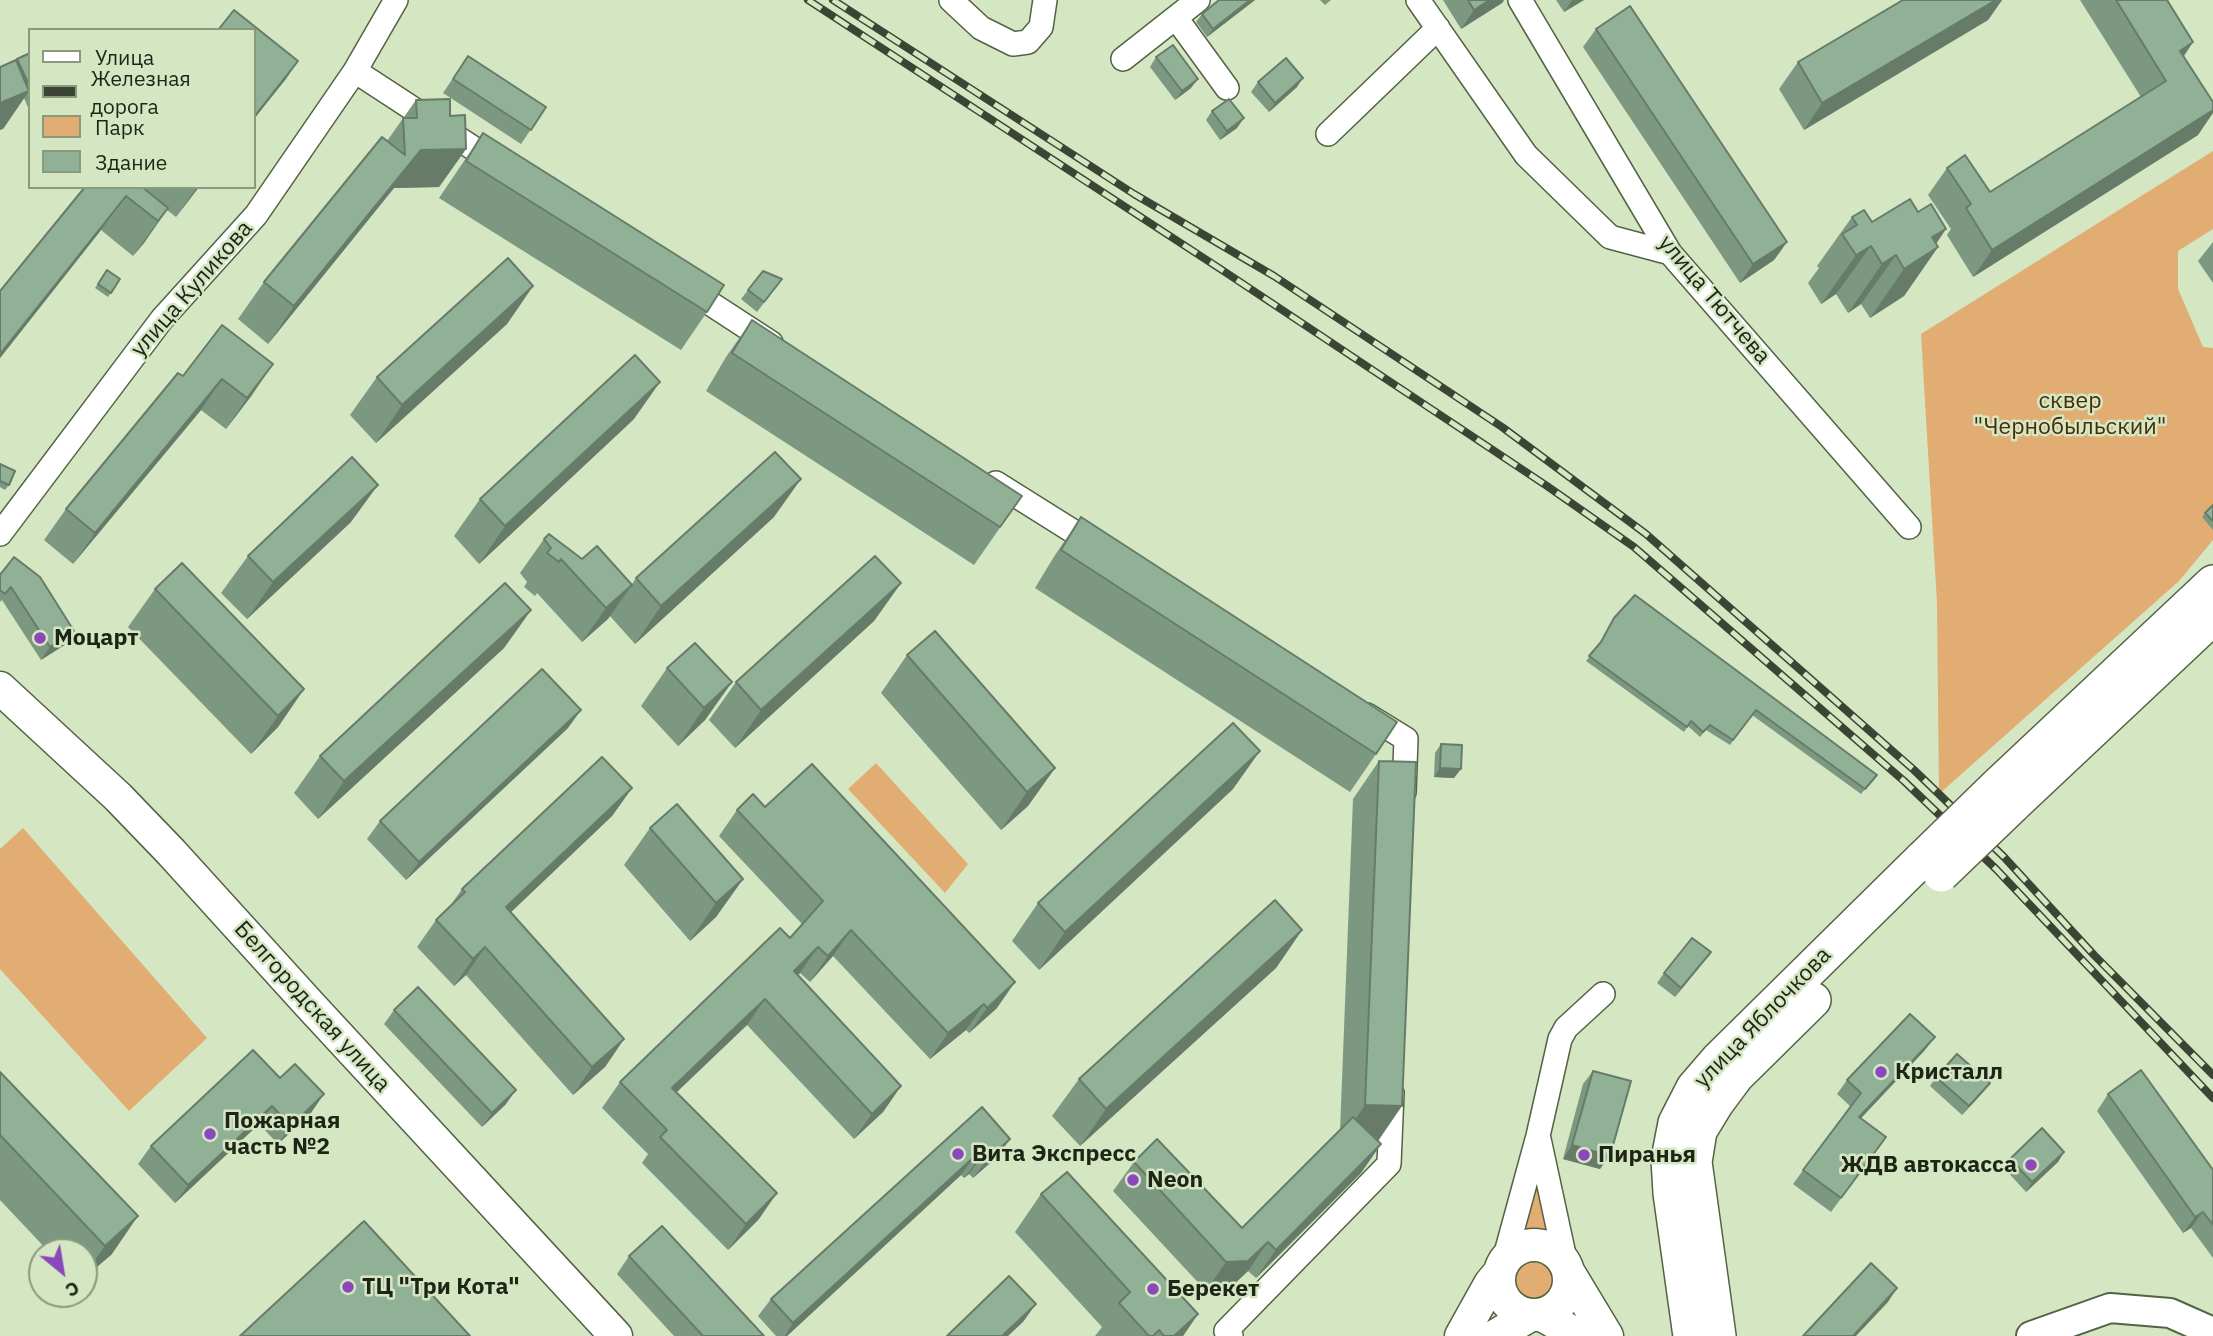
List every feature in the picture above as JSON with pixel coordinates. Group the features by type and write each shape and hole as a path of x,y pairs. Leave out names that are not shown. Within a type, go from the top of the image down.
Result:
{"main road":[{"path":"1932,866 2213,583"},
{"path":"2005,795 2213,617"},
{"name":"Белгородская улица","path":"0,688 118,797 172,852 616,1336"},
{"name":"улица Яблочкова","path":"1691,1336 1671,1192 1669,1159 1676,1123 1694,1088 1719,1059 1932,866"},
{"name":"улица Яблочкова","path":"1718,1336 1694,1162 1699,1131 1736,1076 1932,866"},
{"path":"1461,1336 1490,1284 1516,1250 1535,1245 1553,1250 1568,1269 1607,1336"},
{"path":"1501,1269 1499,1283 1505,1301 1520,1313 1536,1316 1579,1336"},
{"path":"1495,1336 1561,1304 1570,1284 1568,1269"}],"street":[{"name":"улица Куликова","path":"0,534 162,318 256,215 355,71 396,0"},
{"path":"951,0 981,28 1013,44 1028,42 1041,27 1045,0"},
{"path":"1123,59 1198,0"},
{"path":"1418,0 1527,155 1610,237 1671,253"},
{"name":"улица Тютчева","path":"1520,0 1671,253 1909,527"},
{"path":"1176,18 1227,88"},
{"path":"1328,134 1438,28"},
{"path":"355,71 515,176"},
{"path":"663,273 789,354"},
{"path":"979,472 1121,561"},
{"path":"1346,702 1406,739 1403,807"},
{"path":"1501,1269 1538,1136 1560,1039 1566,1028 1603,994"},
{"path":"1231,1336 1226,1331 1389,1164 1393,1068"},
{"path":"1538,1136 1568,1269"},
{"path":"2031,1336 2110,1307 2170,1313 2213,1332"}],"green space":[{"name":"сквер \"Чернобыльский\"","path":"2213,151 2213,229 2178,251 2178,289 2203,347 2213,348 2213,540 2179,581 1939,794 1937,603 1921,334"},
{"path":"876,763 968,864 945,893 848,789"},
{"path":"23,828 207,1038 129,1111 0,969 0,849"},
{"path":"1539,1179 1556,1243 1531,1239 1517,1244"},
{"path":"1536,1257 1552,1264 1559,1280 1552,1296 1536,1303 1520,1296 1513,1280 1520,1264"}],"building":[{"path":"1219,0 1250,0 1213,29 1202,14"},
{"path":"1468,0 1490,0 1474,10"},
{"path":"1903,0 1996,0 1822,103 1798,62"},
{"path":"2116,0 2167,0 2193,42 2180,51 2213,102 2213,110 1992,250 1966,208 1971,204 1947,168 1965,155 1990,192 2166,81"},
{"path":"1630,6 1787,242 1753,264 1596,29"},
{"path":"234,10 298,61 256,114 256,28 220,28"},
{"path":"1173,45 1198,79 1182,91 1156,57"},
{"path":"28,54 28,83 17,59"},
{"path":"468,56 546,107 531,130 453,79"},
{"path":"1286,58 1303,78 1275,103 1258,82"},
{"path":"16,60 28,91 0,103 0,67"},
{"path":"450,99 450,116 465,115 466,149 421,150 294,306 264,282 382,137 405,155 403,118 417,118 416,100"},
{"path":"1229,99 1244,118 1227,131 1212,111"},
{"path":"483,133 724,285 707,312 466,161"},
{"path":"83,189 144,189 168,208 158,221 126,196 0,354 0,291"},
{"path":"1910,199 1918,212 1931,204 1946,229 1932,237 1938,247 1904,269 1896,255 1882,264 1871,246 1856,255 1842,234 1857,225 1852,217 1864,210 1872,222"},
{"path":"508,258 533,286 402,405 377,377"},
{"path":"107,270 120,279 111,293 98,284"},
{"path":"763,271 782,279 764,302 748,290"},
{"path":"752,320 1022,496 1000,527 732,353"},
{"path":"222,325 273,364 247,398 222,379 95,533 66,509 178,373 183,376"},
{"path":"635,355 660,382 505,526 480,499"},
{"path":"775,452 801,479 661,606 636,578"},
{"path":"352,457 378,485 273,582 248,556"},
{"path":"0,464 15,471 9,485 0,481"},
{"path":"2213,505 2213,521 2205,513"},
{"path":"1081,517 1397,722 1376,754 1061,550"},
{"path":"549,534 582,559 597,546 632,585 606,608 561,559 559,562 547,553 551,548 544,539"},
{"path":"875,556 901,583 761,710 736,682"},
{"path":"14,557 40,577 74,631 50,647 11,587 5,594 0,590 0,575"},
{"path":"182,563 304,689 278,716 155,589"},
{"path":"505,583 531,610 344,781 320,756"},
{"path":"1635,595 1877,775 1865,789 1756,710 1733,740 1710,725 1703,732 1691,721 1687,727 1589,656 1601,642 1614,618"},
{"path":"935,631 1055,768 1027,792 907,655"},
{"path":"695,643 732,682 704,708 667,668"},
{"path":"542,669 581,710 419,862 380,821"},
{"path":"1233,723 1260,751 1065,932 1038,903"},
{"path":"1441,744 1462,745 1461,769 1440,768"},
{"path":"602,757 632,788 506,907 624,1039 592,1067 485,947 473,959 436,920 465,892 462,889"},
{"path":"1379,761 1416,762 1402,1106 1365,1105"},
{"path":"812,764 1015,982 987,1008 984,1004 948,1033 851,930 828,956 818,947 794,971 901,1086 872,1114 765,999 672,1088 777,1193 746,1224 660,1137 667,1130 620,1082 780,928 790,938 823,901 737,810 753,794 765,807"},
{"path":"677,804 743,879 716,903 650,828"},
{"path":"1275,900 1302,930 1106,1109 1079,1079"},
{"path":"1692,938 1711,952 1681,988 1664,973"},
{"path":"418,987 516,1090 492,1113 394,1010"},
{"path":"1910,1014 1935,1037 1859,1117 1886,1137 1841,1198 1803,1170 1861,1093 1847,1080"},
{"name":"Пожарная часть №2","path":"253,1050 280,1078 295,1064 324,1094 291,1126 272,1106 188,1185 151,1146"},
{"path":"1957,1054 1990,1083 1969,1106 1936,1077"},
{"path":"2141,1070 2213,1170 2213,1225 2203,1212 2195,1217 2108,1094"},
{"path":"1593,1071 1631,1081 1610,1156 1572,1145"},
{"path":"0,1072 138,1216 105,1246 0,1135"},
{"path":"982,1107 1010,1139 986,1161 982,1156 977,1161 974,1157 793,1323 771,1299"},
{"path":"1353,1117 1381,1144 1276,1250 1268,1242 1248,1261 1226,1262 1134,1162 1157,1139 1242,1228"},
{"name":"ЖДВ автокасса","path":"2042,1128 2064,1152 2032,1182 2010,1159"},
{"path":"1067,1172 1198,1314 1174,1336 1164,1336 1159,1330 1149,1336 1119,1303 1130,1292 1041,1194"},
{"name":"ТЦ \"Три Кота\"","path":"364,1221 470,1336 240,1336"},
{"path":"662,1226 764,1336 703,1336 629,1256"},
{"path":"1871,1263 1897,1288 1853,1336 1803,1336"},
{"path":"1009,1276 1036,1304 1002,1336 947,1336"}],"railway":[{"path":"808,0 1222,270 1634,547 1904,781 1996,869 2213,1098"},
{"path":"833,0 1134,194 1274,276 1502,427 1646,534 1914,770 2004,857 2094,955 2213,1075"}],"place":[{"name":"Моцарт","path":"40,638"},
{"name":"Кристалл","path":"1881,1072"},
{"name":"Пожарная часть №2","path":"210,1134"},
{"name":"Вита Экспресс","path":"958,1154"},
{"name":"Пиранья","path":"1584,1155"},
{"name":"ЖДВ автокасса","path":"2031,1165"},
{"name":"Neon","path":"1133,1180"},
{"name":"ТЦ \"Три Кота\"","path":"348,1287"},
{"name":"Берекет","path":"1153,1289"}]}
